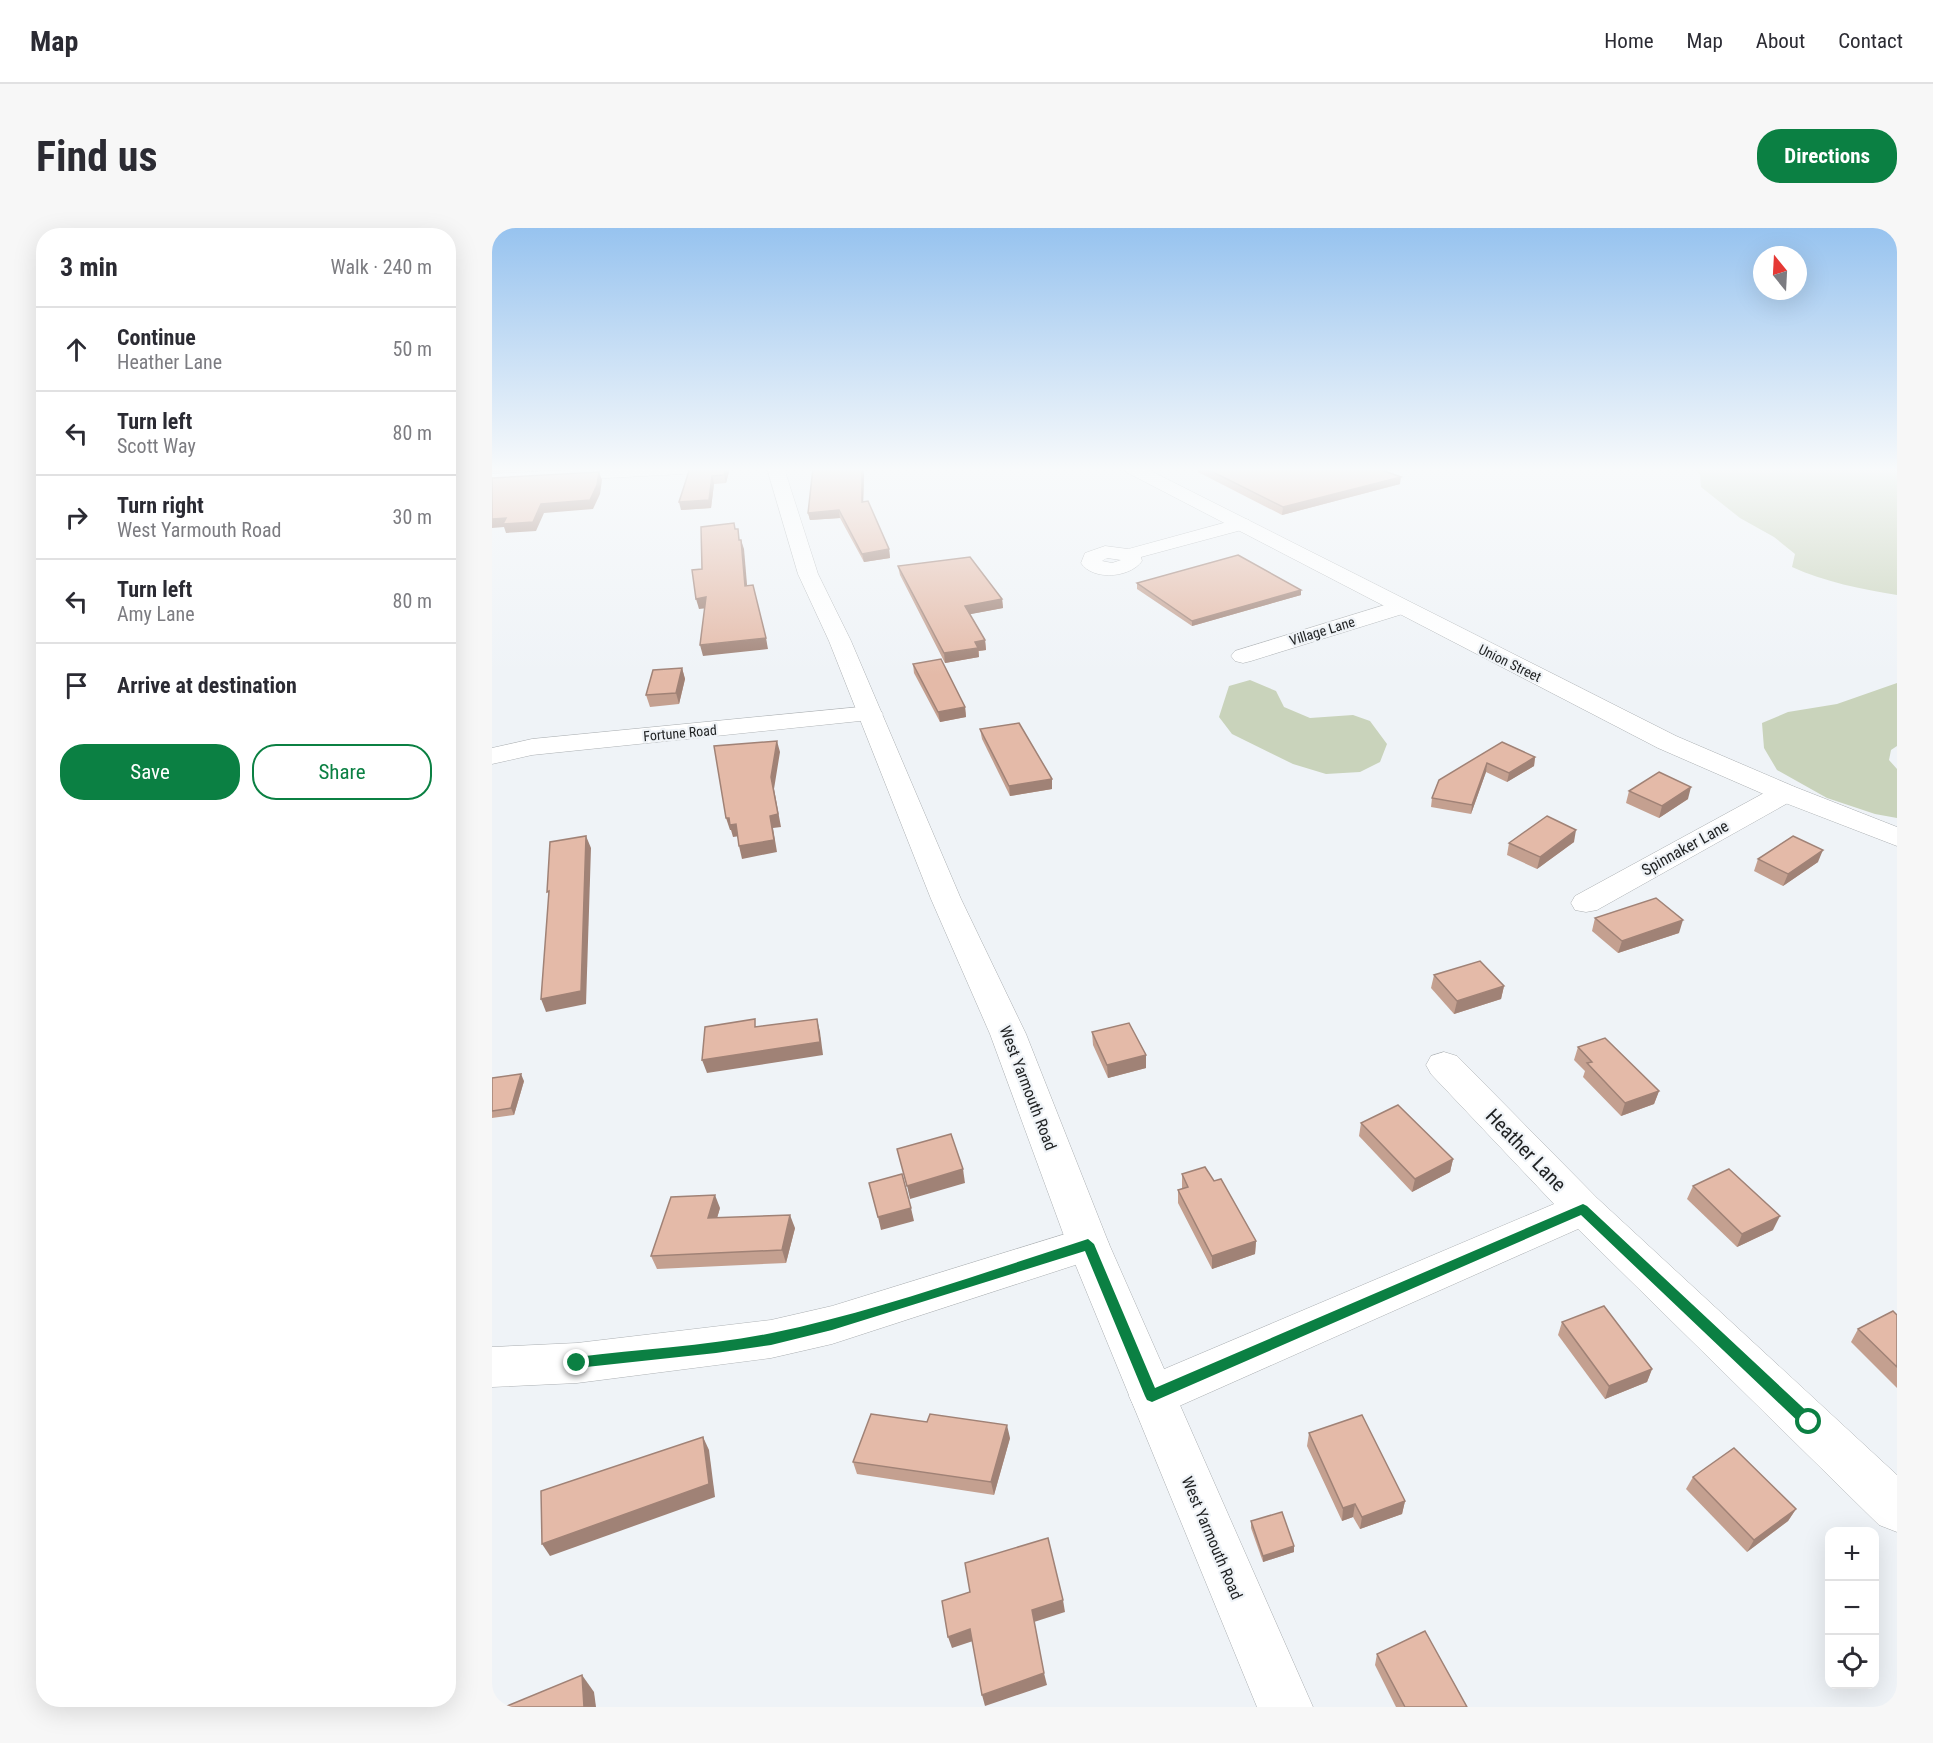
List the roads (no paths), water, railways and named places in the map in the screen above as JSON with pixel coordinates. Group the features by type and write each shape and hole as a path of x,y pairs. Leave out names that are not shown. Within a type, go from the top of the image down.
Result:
{"main road":[{"name":"West Yarmouth Road","path":"796,537 808,574 840,641 946,899 1008,1034 1088,1244 1285,1707"},
{"path":"1127,555 1194,537"},
{"name":"Union Street","path":"1267,537 1667,742 1785,794 1897,837"},
{"name":"Village Lane","path":"1243,656 1401,607"},
{"name":"Fortune Road","path":"492,756 532,747 870,714"},
{"name":"Spinnaker Lane","path":"1586,903 1785,794"},
{"name":"Heather Lane","path":"1444,1065 1583,1209 1897,1508"},
{"path":"1152,1396 1583,1209"},
{"path":"492,1367 577,1363 771,1339 843,1322 1088,1244"}]}
